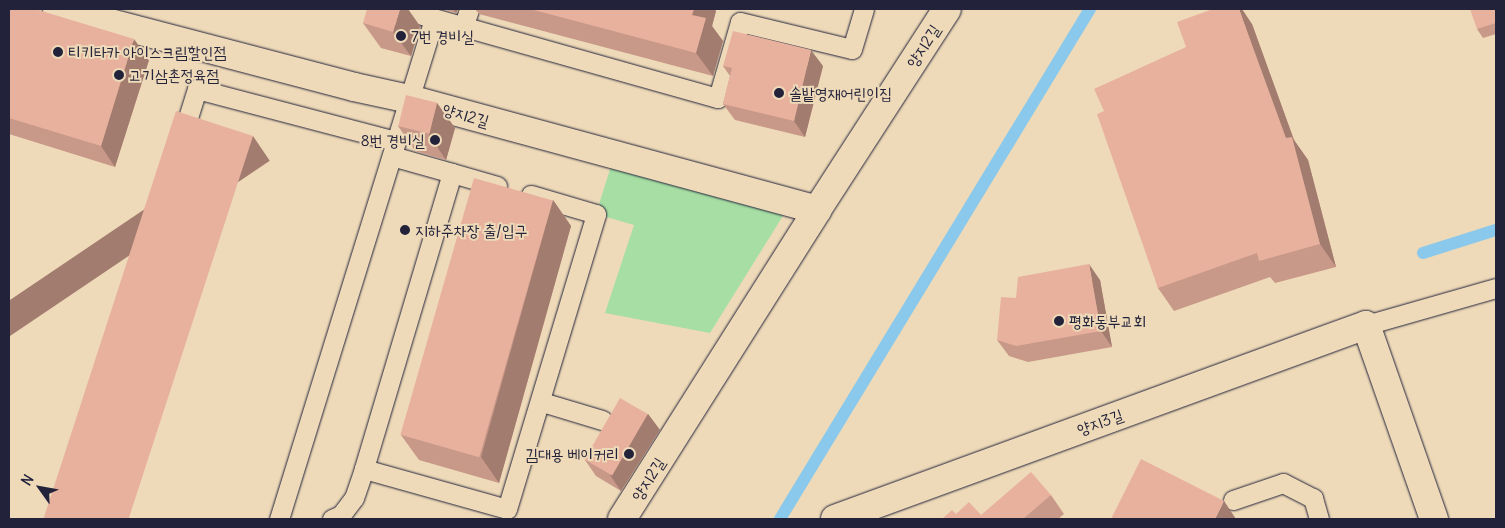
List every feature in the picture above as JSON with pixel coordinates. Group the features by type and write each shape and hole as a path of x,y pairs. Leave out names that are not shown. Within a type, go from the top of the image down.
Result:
{"street":[{"name":"양지2길","path":"58,9 354,87 409,99 816,210"},
{"name":"양지2길","path":"622,519 816,210 947,9"},
{"name":"양지3길","path":"834,519 1366,325"},
{"path":"1366,325 1434,519"}],"lane":[{"path":"401,9 718,98 740,22 852,50 864,9"},
{"path":"464,28 470,9"},
{"path":"279,519 434,18"},
{"path":"176,154 197,89 393,148 452,173 596,214 542,402 507,509 364,470"},
{"path":"332,519 341,515 354,498 364,470 452,173"},
{"name":"양지3길","path":"1366,325 1496,288"},
{"path":"542,402 602,420"},
{"path":"1233,500 1283,483 1313,498 1319,519"}],"green space":[{"path":"611,166 786,211 710,333 605,313 634,225 596,214"}],"building":[{"path":"9,9 35,9 134,39 101,146 9,118"},
{"path":"367,9 400,9 393,32 363,23"},
{"path":"530,9 694,9 692,15 706,18 696,53"},
{"path":"1213,9 1239,9 1286,138 1292,137 1320,244 1259,261 1257,253 1158,288 1097,114 1104,111 1094,89 1186,47 1177,22"},
{"path":"1470,9 1496,9 1496,23 1477,29"},
{"name":"솔밭영재어린이집","path":"733,31 811,50 794,121 723,104 732,68 723,66"},
{"path":"406,95 437,103 429,134 398,126"},
{"path":"176,111 253,136 129,519 43,519"},
{"path":"474,178 553,201 479,457 400,435"},
{"name":"평화동부교회","path":"1089,264 1101,331 1016,346 997,340 1001,297 1016,298 1018,277"},
{"path":"620,398 648,414 612,475 584,459"},
{"path":"1141,459 1224,501 1215,519 1111,519"},
{"path":"1031,472 1051,495 1023,519 942,519 952,510 956,514 969,502 981,515"}],"waterway":[{"path":"780,519 1090,9"},
{"path":"1423,253 1496,230"}],"place":[{"name":"7번 경비실","path":"401,36"},
{"name":"티키타카 아이스크림할인점","path":"58,52"},
{"name":"고기삼촌정육점","path":"119,75"},
{"name":"솔밭영재어린이집","path":"779,93"},
{"name":"8번 경비실","path":"435,140"},
{"name":"지하주차장 출/입구","path":"405,230"},
{"name":"평화동부교회","path":"1059,321"},
{"name":"김대용 베이커리","path":"629,454"}]}
